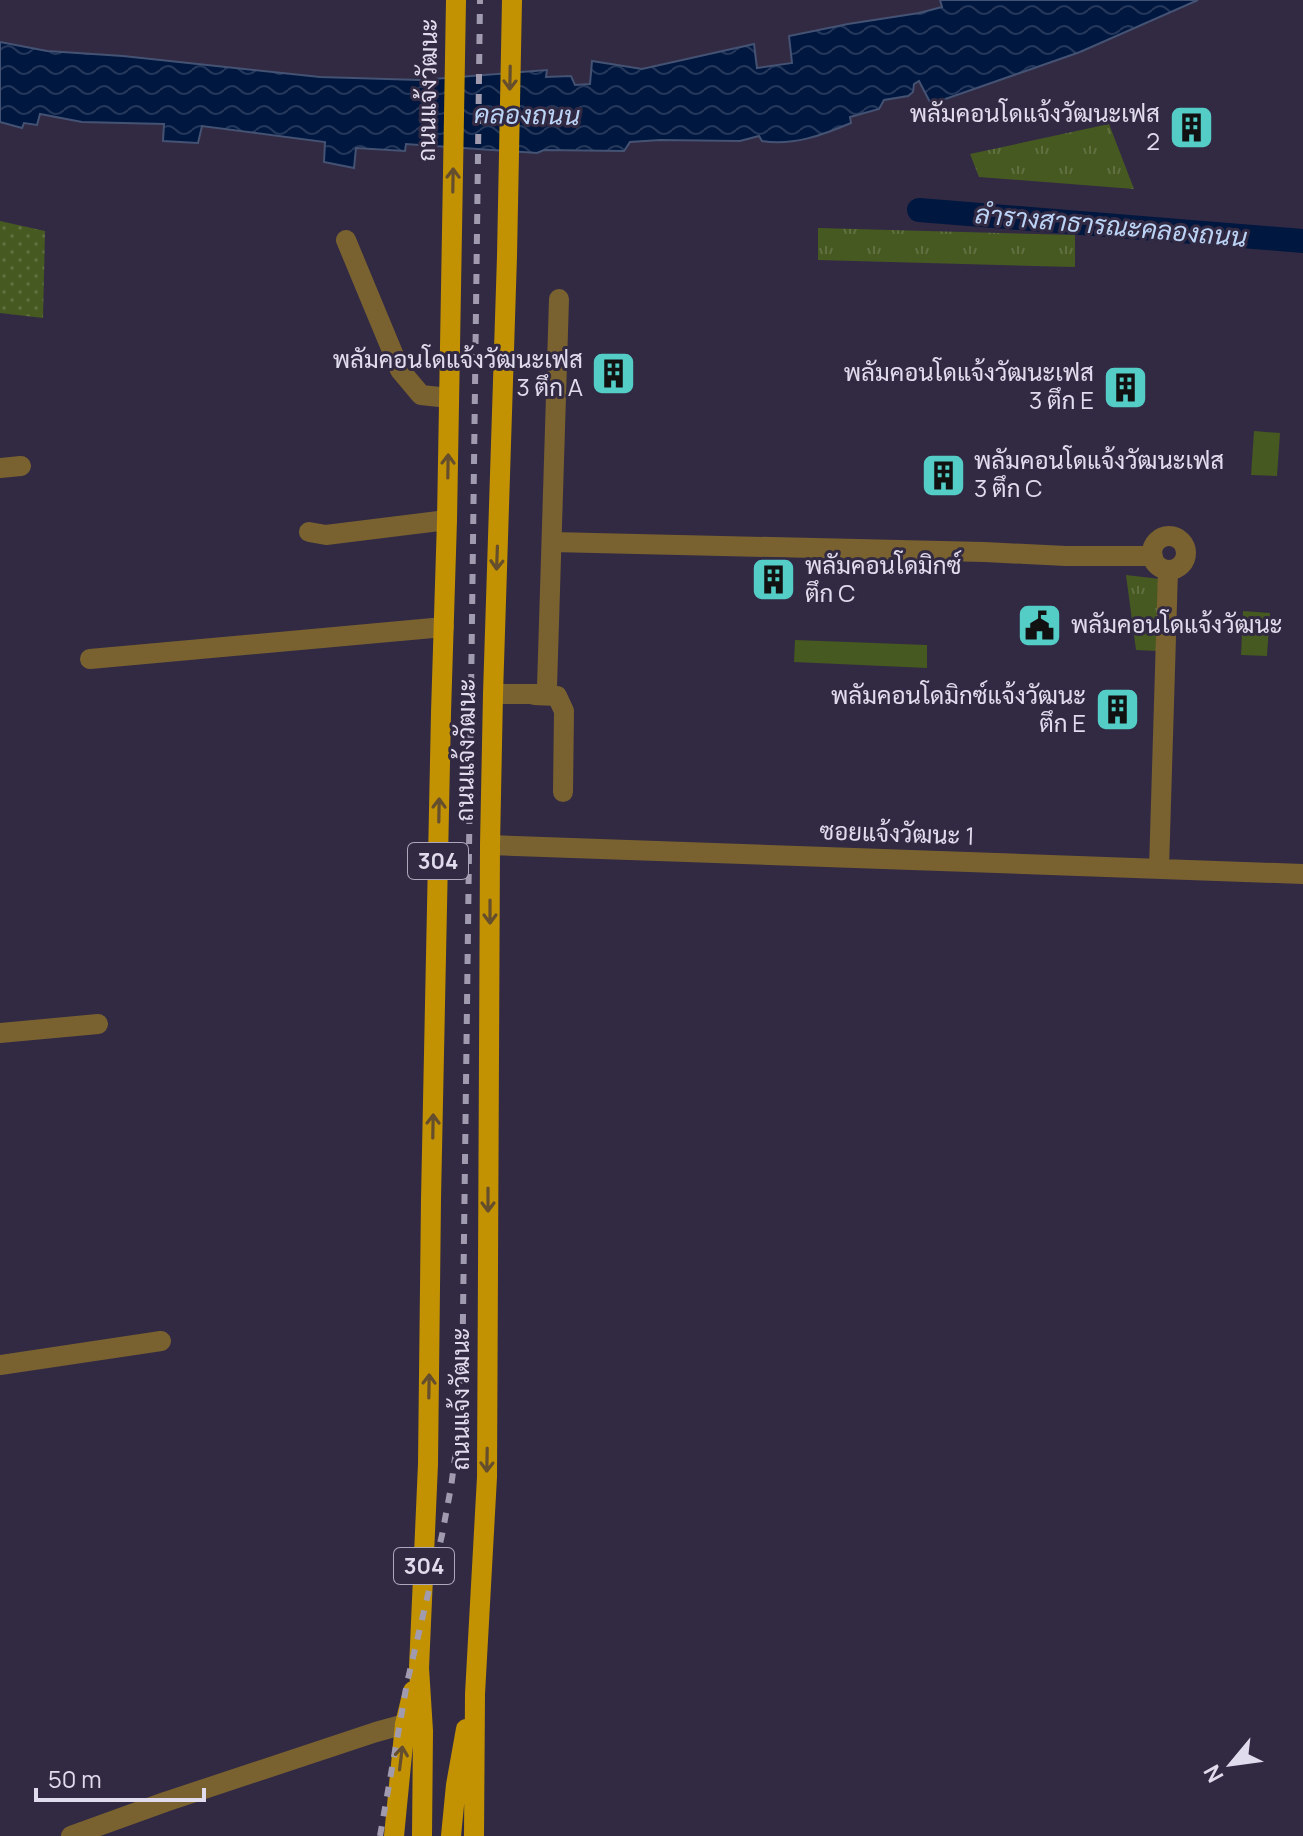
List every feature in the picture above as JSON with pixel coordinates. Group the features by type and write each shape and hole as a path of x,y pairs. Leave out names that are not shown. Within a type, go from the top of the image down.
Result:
{"main road":[{"name":"ถนนแจ้งวัฒนะ","path":"422,1836 423,1731 419,1668 428,1464 456,0"},
{"name":"ถนนแจ้งวัฒนะ","path":"474,1836 475,1694 487,1477 490,845 512,0"},
{"name":"ถนนแจ้งวัฒนะ","path":"394,1836 405,1724 419,1668"},
{"name":"ถนนแจ้งวัฒนะ","path":"451,1836 456,1785 475,1694"}],"street":[{"path":"346,240 400,370 421,395 449,398"},
{"path":"534,695 546,692 548,679 559,299"},
{"path":"309,532 326,535 447,520"},
{"path":"552,542 984,552 1160,563 1159,869"},
{"path":"90,659 444,627"},
{"path":"493,694 557,696 564,711 563,792"},
{"name":"ซอยแจ้งวัฒนะ 1","path":"490,845 1303,874"},
{"path":"0,1033 98,1024"},
{"path":"0,1365 161,1341"},
{"path":"71,1836 194,1792 405,1724"}],"green space":[{"path":"1109,124 1134,189 979,177 970,154"},
{"path":"0,221 45,231 43,318 0,313"},
{"path":"818,228 1075,235 1075,267 818,260"},
{"path":"1254,431 1280,433 1277,476 1251,475"},
{"path":"1126,575 1160,579 1158,651 1136,650"},
{"path":"1243,611 1270,613 1267,656 1241,655"},
{"path":"795,640 927,645 927,668 794,662"}],"water":[{"name":"คลองถนน","path":"940,0 1198,0 1080,52 931,104 919,81 908,96 884,100 879,109 850,117 851,123 796,141 762,141 759,136 740,141 660,140 630,142 624,151 544,150 537,153 406,144 405,151 356,148 354,168 324,162 325,142 202,126 198,143 163,141 164,124 82,122 40,114 37,125 24,123 22,128 0,122 0,42 47,51 320,77 420,80 547,70 546,77 571,76 575,85 590,84 592,61 642,69 754,44 757,68 792,63 789,36 919,13 942,7"}],"waterway":[{"name":"ลำรางสาธารณะคลองถนน","path":"919,210 1303,241"}],"railway":[{"path":"380,1836 407,1683 451,1487 462,1392 480,0"}],"place":[{"name":"พลัมคอนโดแจ้งวัฒนะเฟส 2","path":"1191,128"},
{"name":"พลัมคอนโดแจ้งวัฒนะเฟส 3 ตึก A","path":"614,374"},
{"name":"พลัมคอนโดแจ้งวัฒนะเฟส 3 ตึก E","path":"1125,387"},
{"name":"พลัมคอนโดแจ้งวัฒนะเฟส 3 ตึก C","path":"943,475"},
{"name":"พลัมคอนโดมิกซ์ ตึก C","path":"774,580"},
{"name":"พลัมคอนโดแจ้งวัฒนะ","path":"1040,625"},
{"name":"พลัมคอนโดมิกซ์แจ้งวัฒนะ ตึก E","path":"1117,710"}]}
